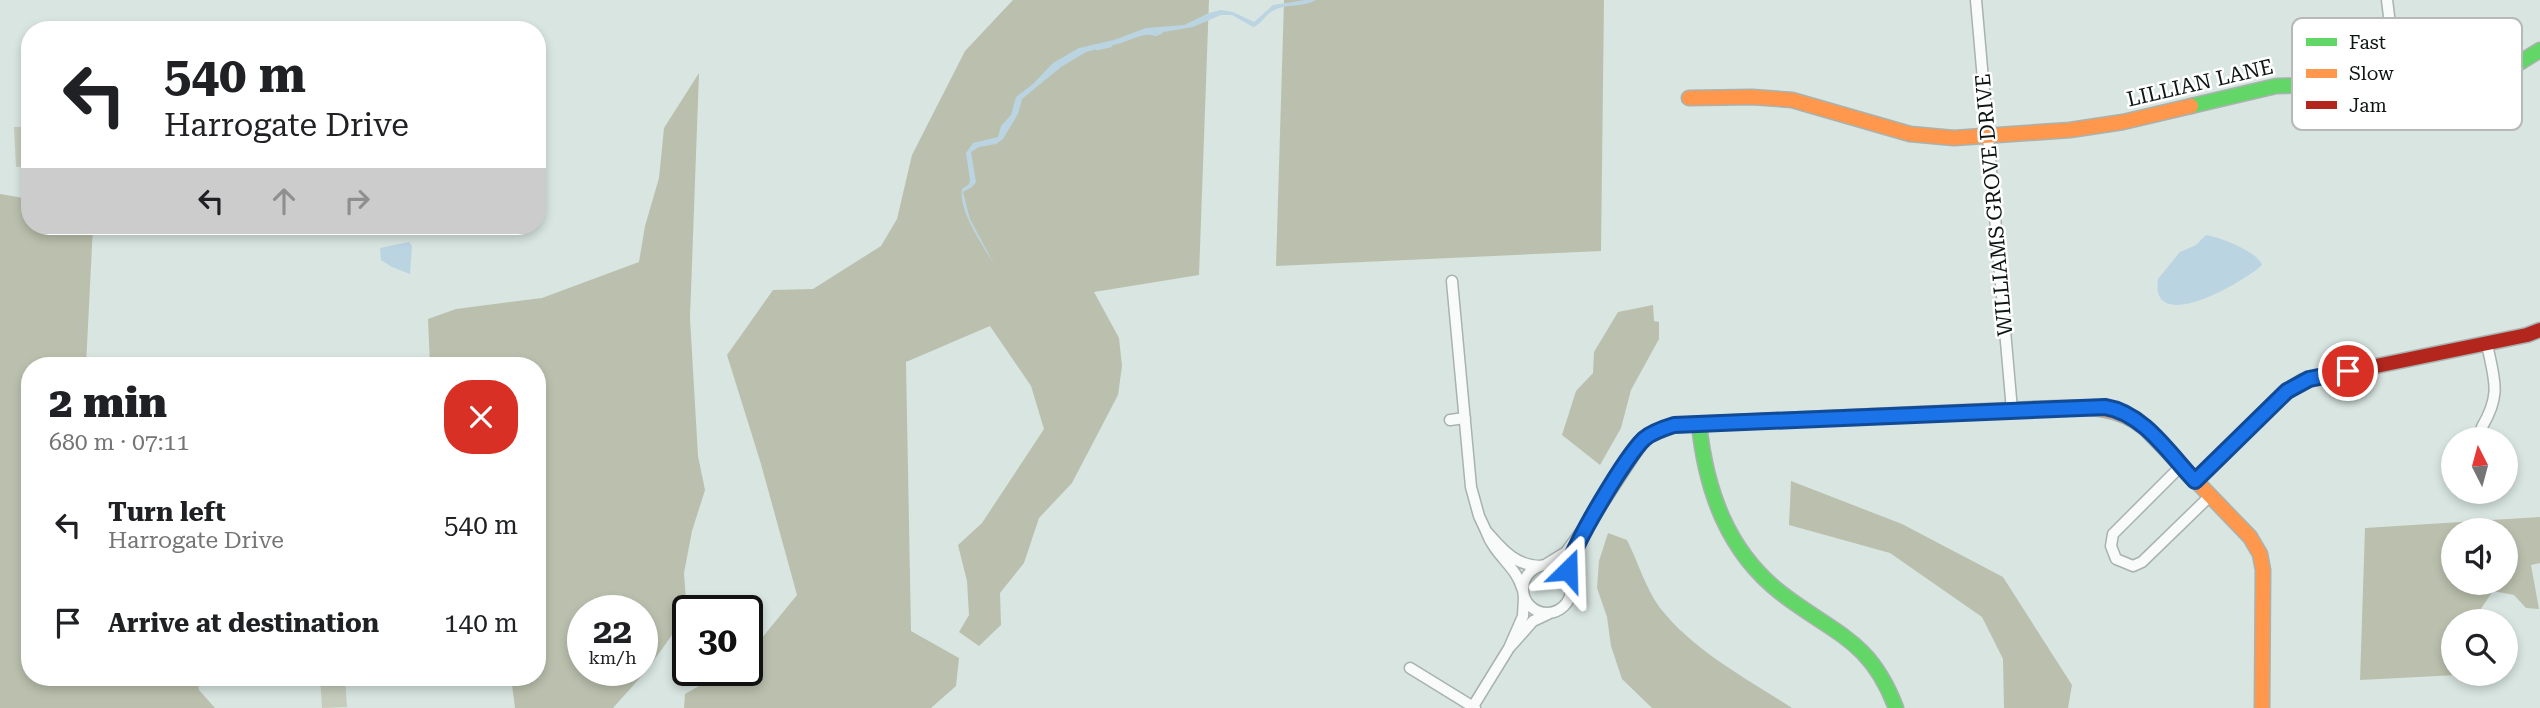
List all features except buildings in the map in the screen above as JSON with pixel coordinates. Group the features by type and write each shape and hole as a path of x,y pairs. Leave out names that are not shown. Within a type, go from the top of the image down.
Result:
{"street":[{"name":"WILLIAMS GROVE DRIVE","path":"1976,0 2012,410"},
{"path":"2387,0 2389,18"},
{"name":"LILLIAN LANE","path":"2522,60 2540,50"},
{"name":"LILLIAN LANE","path":"1689,98 1781,99 1803,102 1920,136 1989,137 2123,122 2276,86 2292,86"},
{"path":"1452,281 1474,500 1495,551 1518,577 1527,602 1535,610 1554,611"},
{"path":"2195,481 2283,394 2303,381 2487,344 2540,330"},
{"path":"2482,427 2492,411 2495,398 2487,344"},
{"path":"1410,668 1473,708 1509,648 1523,616 1523,593 1527,575 1566,552 1645,438 1667,427 2098,407 2117,410 2140,424 2250,537 2260,554 2263,570 2262,708"},
{"path":"1450,420 1465,418"},
{"path":"1699,424 1703,464 1711,494 1725,527 1739,550 1777,590 1858,645 1884,678 1896,708"},
{"path":"2181,466 2113,534 2111,545 2116,559 2133,566 2142,562 2210,496"},
{"path":"1509,648 1533,621 1566,602 1570,593 1570,559 1591,518"},
{"path":"1486,531 1513,559 1526,565 1560,569 1570,582"}],"green space":[{"path":"1013,0 1209,0 1199,275 1094,292 1119,338 1122,366 1118,395 1072,483 1039,518 1024,563 1000,593 1001,625 979,646 959,632 969,615 967,581 958,545 982,523 1044,429 1031,386 990,326 906,362 911,631 959,658 956,686 931,708 684,708 685,694 699,686 763,686 763,636 797,595 761,464 727,355 773,290 813,289 881,246 897,219 912,155 965,51"},
{"path":"1284,0 1604,0 1601,251 1276,266"},
{"path":"699,73 690,318 698,456 705,490 692,531 684,573 686,595 672,595 672,635 658,655 658,595 567,595 567,686 633,686 613,708 515,708 512,686 546,686 546,357 430,357 428,319 456,309 542,298 639,262 645,226 659,178 664,128"},
{"path":"14,127 21,127 21,167 16,167"},
{"path":"0,194 21,198 21,235 93,235 86,357 21,357 21,686 198,686 215,708 0,708"},
{"path":"1653,305 1654,321 1659,322 1659,339 1631,390 1621,428 1600,465 1562,435 1576,391 1593,373 1594,352 1618,312"},
{"path":"1791,481 1902,524 2003,577 2072,685 2068,708 2004,708 2003,659 1982,617 1890,553 1789,525"},
{"path":"2540,517 2540,563 2531,565 2539,609 2526,608 2514,595 2518,595 2518,518"},
{"path":"2441,523 2441,595 2490,595 2481,609 2441,609 2441,676 2360,680 2365,528"},
{"path":"1608,533 1627,540 1650,592 1674,624 1705,651 1792,708 1652,708 1622,679 1611,646 1607,617 1597,588 1599,561"},
{"path":"321,686 346,686 347,707 322,708"}],"water":[{"path":"1316,0 1276,9 1253,27 1232,15 1221,15 1193,27 1140,36 1086,52 1061,67 1022,99 1018,114 1003,139 971,152 976,182 963,192 970,219 995,266 964,208 962,189 970,180 966,153 973,143 998,137 1001,126 1011,115 1016,97 1053,63 1079,48 1114,40 1146,28 1184,25 1221,10 1233,12 1254,22 1273,5"},
{"path":"2206,235 2246,250 2262,265 2238,282 2201,300 2168,304 2159,296 2158,279 2180,252 2196,245"},
{"path":"409,242 412,246 410,274 381,260 380,248"}],"waterway":[{"path":"1149,33 1156,35 1162,32"},
{"path":"1097,49 1111,46"}],"traffic: fast":[{"path":"2522,61 2540,50"},
{"path":"2191,106 2276,86 2292,86"},
{"path":"1699,424 1714,495 1722,517 1746,558 1781,593 1834,629 1862,652 1886,685 1896,708"}],"traffic: slow":[{"path":"1689,98 1752,97 1792,100 1910,134 1954,138 2070,130 2123,122 2191,106"},
{"path":"2033,409 2092,408 2107,410 2133,420 2146,429 2250,537 2260,554 2263,570 2262,708"}],"traffic: jam":[{"path":"2195,481 2283,394 2303,381 2527,335 2540,330"},
{"path":"1591,518 1640,443 1649,435 1674,425 2033,409"}],"route":[{"path":"1568,570 1570,559 1591,518 1636,449 1649,435 1674,425 2105,407 2123,412 2140,424 2195,481 2287,391 2309,379 2348,371"}]}
